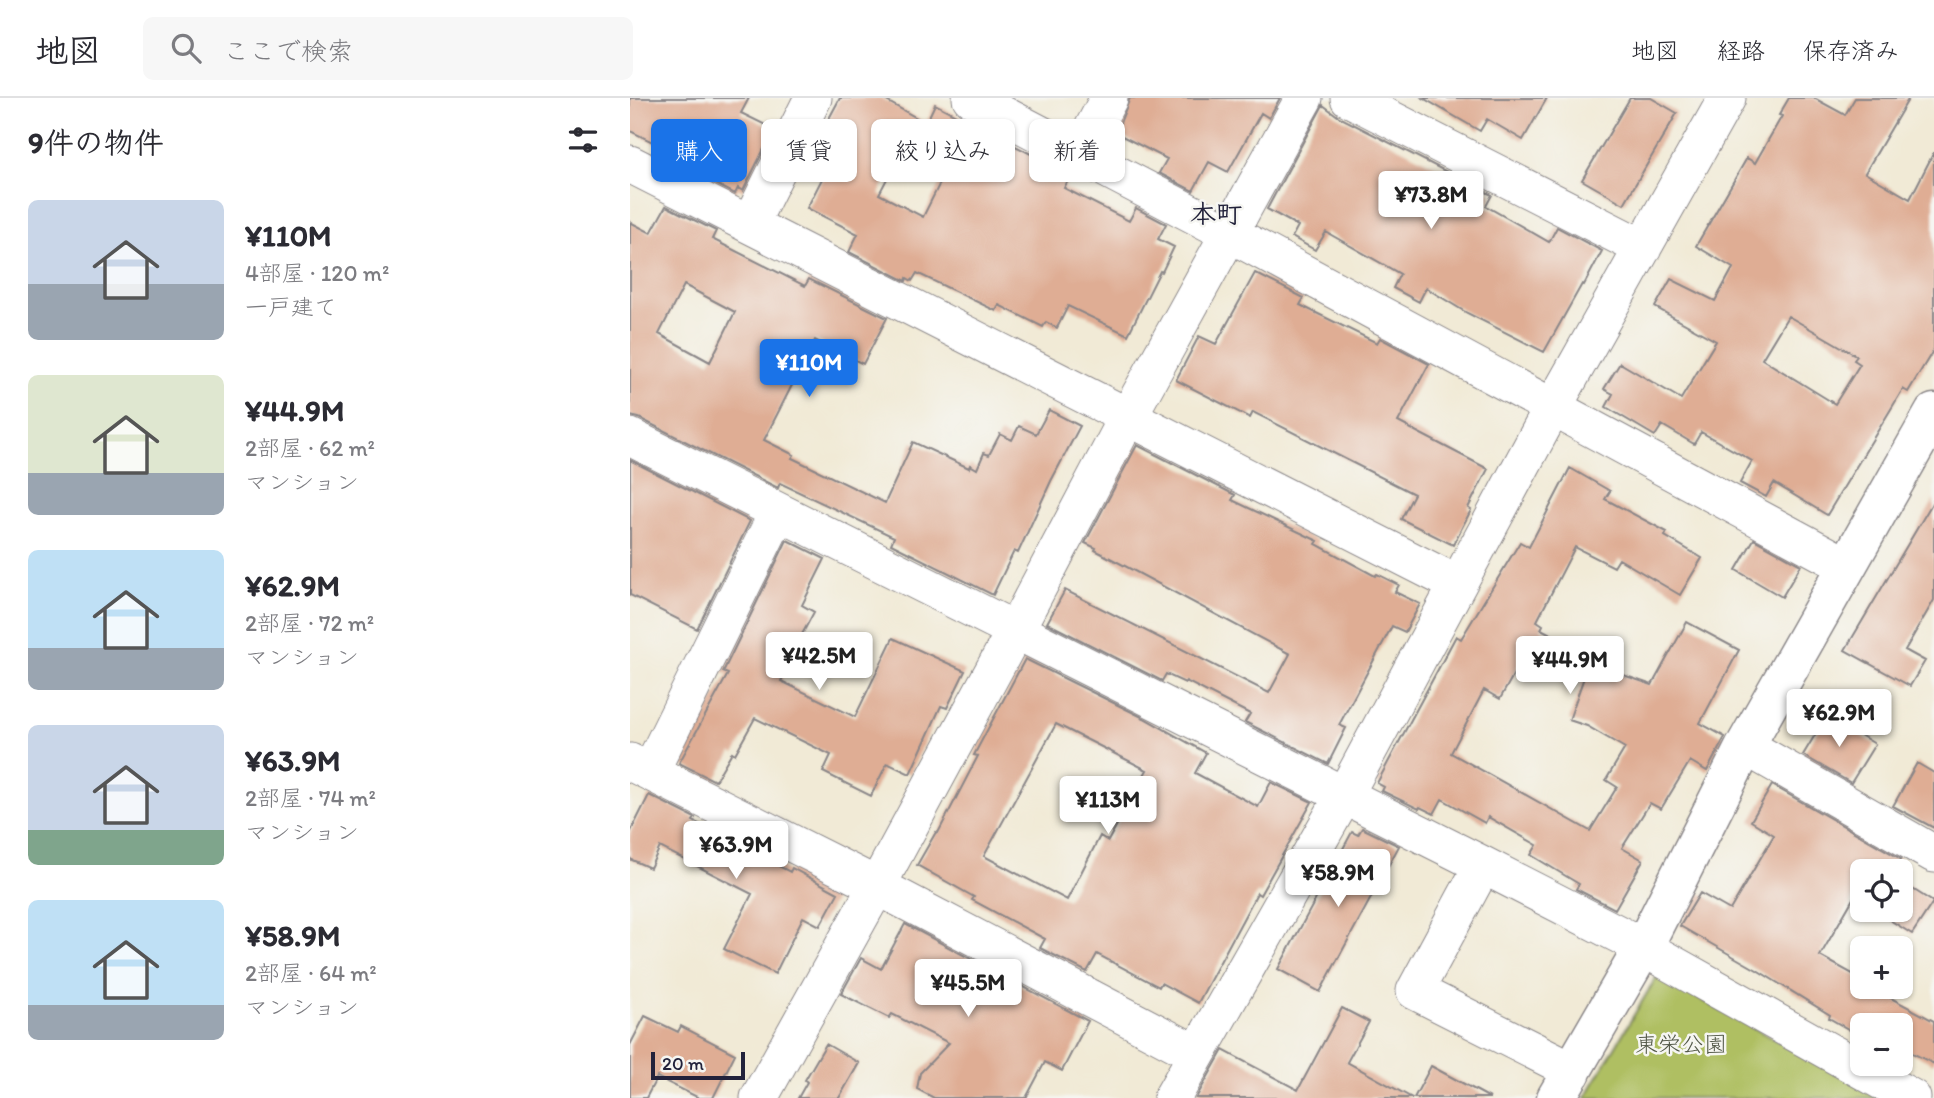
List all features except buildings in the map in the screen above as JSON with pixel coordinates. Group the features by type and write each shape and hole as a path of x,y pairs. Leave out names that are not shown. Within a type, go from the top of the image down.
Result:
{"street":[{"path":"750,224 813,98"},
{"path":"971,98 1029,127"},
{"path":"1098,119 1109,98"},
{"path":"759,1098 877,886 1017,629 1129,415 1304,98"},
{"path":"1349,98 1643,248"},
{"path":"1171,1098 1345,794 1552,409 1727,98"},
{"path":"630,164 1129,415 1457,584"},
{"path":"1125,177 1847,566"},
{"path":"1564,1086 1643,948 1745,746 1847,566 1929,432"},
{"path":"630,438 1017,629 1483,865 1643,948 1912,1098"},
{"path":"778,512 640,767 877,886 1197,1054"},
{"path":"1745,746 1934,854"},
{"path":"1483,865 1415,991 1554,1061 1564,1086"}],"green space":[{"name":"東栄公園","path":"1657,976 1884,1098 1585,1098"}],"district":[{"name":"本町","path":"1216,214"}]}
